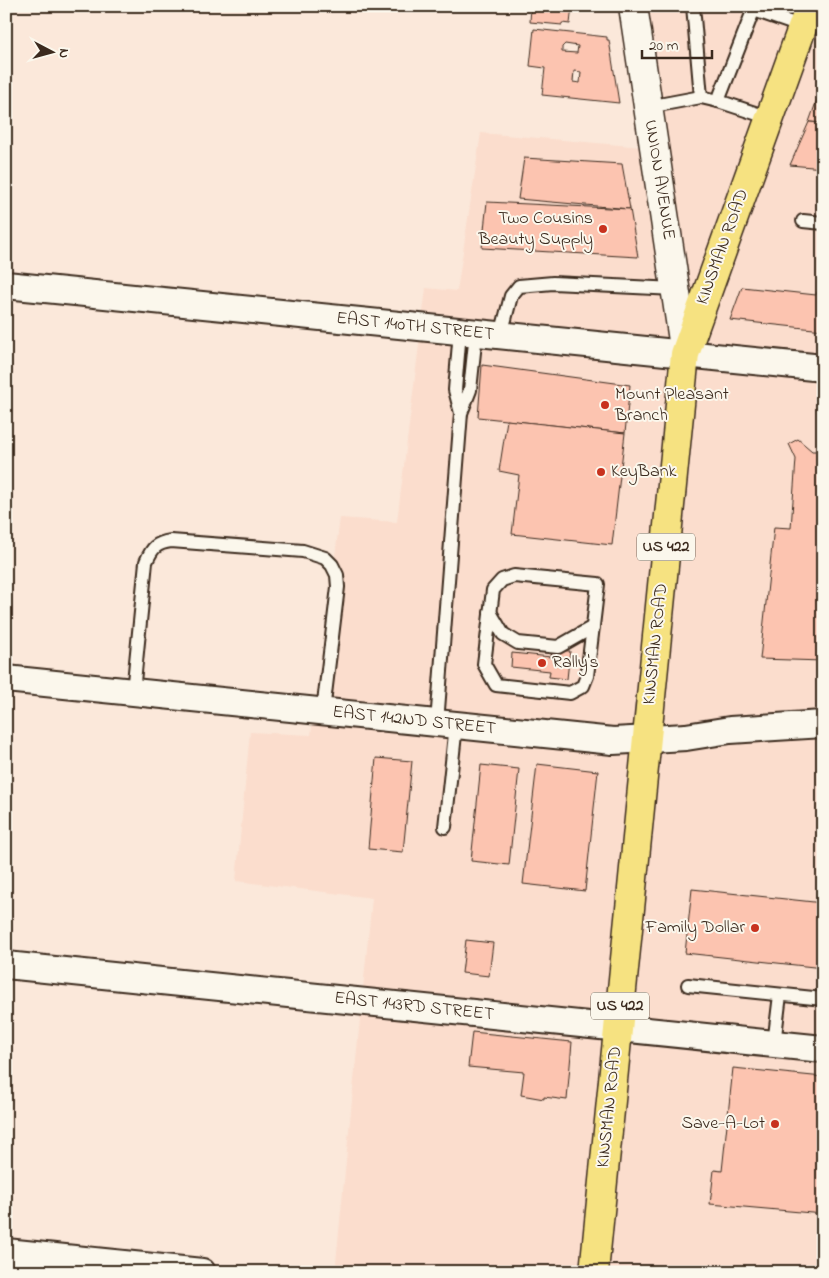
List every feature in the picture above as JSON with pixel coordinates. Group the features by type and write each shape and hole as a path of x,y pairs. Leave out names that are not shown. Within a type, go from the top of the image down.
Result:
{"main road":[{"name":"UNION AVENUE","path":"633,6 685,354"},
{"name":"KINSMAN ROAD","path":"594,1272 685,354 807,16"}],"street":[{"name":"EAST 140TH STREET","path":"6,285 823,368"},
{"name":"EAST 142ND STREET","path":"6,679 613,740 686,737 730,730 823,724"},
{"name":"EAST 143RD STREET","path":"6,965 618,1029 823,1048"},
{"path":"6,1252 202,1272"}],"lane":[{"path":"693,6 701,97"},
{"path":"718,101 755,8 807,16"},
{"path":"648,107 701,97 770,118"},
{"path":"803,221 823,223"},
{"path":"446,827 446,724 461,413 455,390 479,333 519,286 553,283 675,289"},
{"path":"133,692 146,562 151,550 155,546 162,542 171,541 303,551 325,558 332,565 337,575 338,587 323,711"},
{"path":"514,576 598,584 593,627 587,676 583,686 570,693 496,685 484,664 493,590 502,580 514,576"},
{"path":"490,612 503,634 518,642 558,647 593,627"},
{"path":"688,985 823,999"},
{"path":"774,1044 780,994"}],"shaded area":[{"path":"633,6 823,6 823,1272 335,1272 372,898 236,881 250,732 311,735 340,518 397,522 426,288 457,291 481,133 654,148"}],"building":[{"path":"531,6 572,6 570,24 530,22"},
{"path":"534,29 607,37 619,103 542,95 545,68 530,66","holes":["565,44 578,46 577,53 562,52 562,47","574,71 581,72 580,83 573,82"]},
{"path":"823,83 823,123 809,122"},
{"path":"809,122 823,123 823,168 790,165"},
{"path":"524,158 622,164 630,209 518,199"},
{"path":"487,202 630,209 638,257 482,248"},
{"path":"742,287 816,295 817,292 823,292 823,330 730,320"},
{"path":"482,365 630,385 625,433 478,417"},
{"path":"507,420 625,433 612,545 512,534 519,475 499,471"},
{"path":"798,439 812,451 823,451 823,661 760,659 774,527 791,528 796,459 789,444"},
{"path":"552,650 570,651 567,679 549,677 550,671 511,667 512,653 551,657"},
{"path":"376,758 412,761 403,852 368,849"},
{"path":"537,764 598,771 585,891 523,884"},
{"path":"481,765 519,769 509,865 471,861"},
{"name":"Family Dollar","path":"692,889 823,903 823,968 685,953"},
{"path":"466,940 493,943 489,976 462,973"},
{"path":"472,1032 572,1042 567,1100 521,1095 524,1072 468,1067"},
{"name":"Save-A-Lot","path":"733,1068 823,1077 823,1214 710,1204 714,1170 722,1171"}],"place":[{"name":"Two Cousins Beauty Supply","path":"603,229"},
{"name":"Mount Pleasant Branch","path":"605,405"},
{"name":"KeyBank","path":"601,472"},
{"name":"Rally's","path":"542,663"},
{"name":"Family Dollar","path":"755,928"},
{"name":"Save-A-Lot","path":"775,1124"}]}
